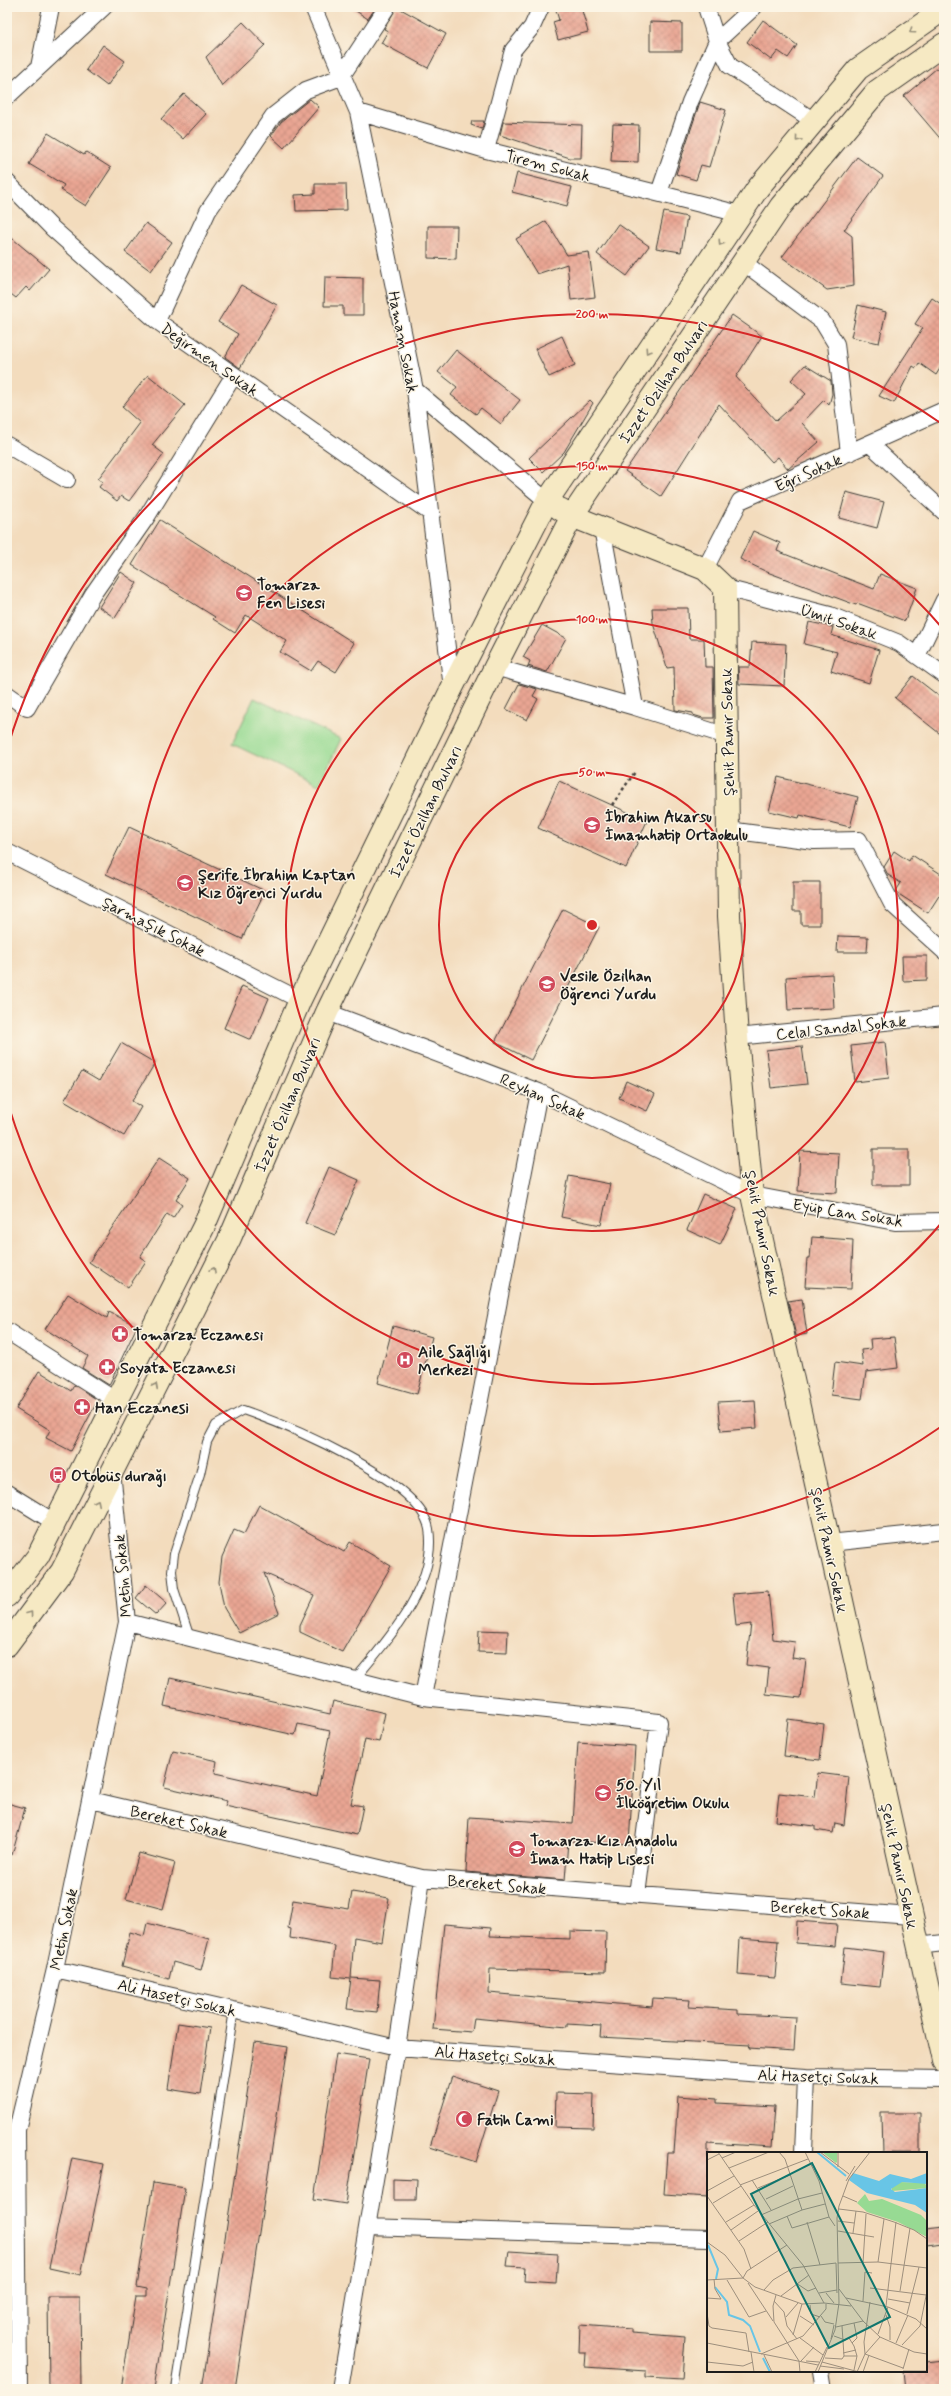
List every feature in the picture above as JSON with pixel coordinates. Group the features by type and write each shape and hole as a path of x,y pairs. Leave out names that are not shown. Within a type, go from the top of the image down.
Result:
{"main road":[{"name":"İzzet Özilhan Bulvarı","path":"7,1596 38,1556 115,1400 204,1226 300,1000 452,688 547,501 758,188 858,69 944,9"},
{"name":"İzzet Özilhan Bulvarı","path":"7,1645 62,1571 230,1238 327,1012 495,667 572,516 781,206 877,91 944,44"},
{"path":"547,501 572,516 705,568 725,588"},
{"name":"Şehit Pamir Sokak","path":"725,588 729,916 737,1037 752,1195 910,1916 944,2061"},
{"path":"300,1000 327,1012"}],"street":[{"path":"39,67 51,7"},
{"path":"7,97 104,7"},
{"name":"Hamam Sokak","path":"313,7 341,77 358,112 415,390 432,514 452,688"},
{"path":"157,321 208,211 273,116 306,90 341,77 387,7"},
{"path":"486,150 513,50 532,27 541,7"},
{"path":"706,7 717,41 730,66 814,121"},
{"path":"659,193 690,102 717,41 754,7"},
{"name":"Tirem Sokak","path":"358,112 486,150 740,214"},
{"name":"Değirmen Sokak","path":"7,182 52,228 157,321 432,514"},
{"path":"743,262 822,321 836,344 849,453"},
{"path":"7,694 27,708 93,594 146,518 234,375"},
{"path":"415,390 547,501"},
{"name":"Eğri Sokak","path":"705,568 740,501 944,410"},
{"path":"870,444 944,512"},
{"path":"7,445 67,480"},
{"path":"602,528 635,707"},
{"name":"Ümit Sokak","path":"725,588 830,615 899,643 944,676"},
{"path":"917,656 944,600"},
{"path":"495,667 635,707 727,736"},
{"path":"728,830 814,841 859,840 892,904 944,951"},
{"name":"Şarmaşık Sokak","path":"7,852 300,1000"},
{"name":"Reyhan Sokak","path":"327,1012 539,1092 752,1195"},
{"name":"Celal Sandal Sokak","path":"737,1037 944,1016"},
{"path":"424,1697 539,1092"},
{"name":"Eyüp Can Sokak","path":"752,1195 895,1222 944,1221"},
{"path":"7,1331 115,1400"},
{"name":"Metin Sokak","path":"19,2389 17,2130 55,1969 127,1622 112,1471"},
{"path":"7,1493 54,1522"},
{"path":"829,1543 944,1531"},
{"path":"127,1622 424,1697 659,1722 637,1895"},
{"name":"Bereket Sokak","path":"91,1800 422,1878 910,1916"},
{"path":"340,2389 397,2048 422,1878"},
{"path":"917,1946 944,1943"},
{"name":"Ali Hasetçi Sokak","path":"55,1969 397,2048 806,2077 944,2079"},
{"path":"803,2152 806,2077"},
{"path":"367,2227 707,2238"},
{"path":"821,2372 824,2389"}],"lane":[{"path":"190,1638 174,1589 172,1571 174,1554 200,1474 207,1442 216,1425 243,1410 304,1434 377,1475 408,1496 420,1509 429,1528 429,1550 422,1579 394,1634 354,1679"},
{"path":"175,2389 234,2010"}],"path":[{"path":"612,805 635,772"}],"green space":[{"path":"254,698 341,739 319,785 232,744"}],"building":[{"path":"350,7 376,7 368,19"},
{"path":"397,7 446,34 428,68 381,43 388,31 384,29"},
{"path":"555,7 581,7 588,32 558,40 553,22 559,20"},
{"path":"763,20 797,45 788,58 778,51 771,60 747,42"},
{"path":"243,22 265,45 222,86 206,57"},
{"path":"650,22 682,23 682,51 650,51"},
{"path":"103,45 125,61 107,86 86,70"},
{"path":"944,62 944,143 904,96"},
{"path":"184,94 206,114 183,139 161,119"},
{"path":"310,99 319,107 284,148 271,136 281,122"},
{"path":"700,102 726,110 709,167 701,165 696,180 676,174"},
{"path":"472,121 484,121 482,129 471,125"},
{"path":"503,122 582,125 581,158 570,158 500,135"},
{"path":"613,124 639,125 638,162 611,161"},
{"path":"48,133 84,155 86,152 111,168 86,206 61,190 64,185 29,164"},
{"path":"857,157 883,176 844,230 852,236 854,286 827,290 782,257"},
{"path":"517,173 572,187 567,206 512,192"},
{"path":"315,184 346,184 347,210 296,211 295,195 315,194"},
{"path":"664,212 687,217 681,252 656,248"},
{"path":"546,221 567,255 589,252 595,297 571,300 567,264 537,274 516,239"},
{"path":"146,223 172,242 151,271 125,252"},
{"path":"618,224 649,246 627,276 597,254"},
{"path":"428,226 457,226 456,259 428,258"},
{"path":"7,234 49,269 30,291 26,287 16,298 7,291"},
{"path":"325,277 363,278 363,315 343,315 343,306 324,306"},
{"path":"241,285 277,305 240,368 225,357 238,334 218,322"},
{"path":"932,298 944,306 944,362 936,375 919,363 916,368 913,366 894,403 879,396 923,328 915,324"},
{"path":"858,305 886,312 879,343 851,337"},
{"path":"732,315 762,336 736,377 776,421 806,394 791,380 805,365 831,381 832,394 829,405 824,400 802,423 819,442 788,469 778,457 772,462 719,404 661,496 625,471"},
{"path":"562,336 575,365 549,377 535,349"},
{"path":"456,350 520,400 501,424 481,408 476,414 451,395 457,387 438,372"},
{"path":"148,375 185,405 152,445 164,454 129,501 121,496 117,501 99,487 103,482 98,479 140,423 122,407"},
{"path":"590,400 593,403 564,452 543,472 529,458"},
{"path":"846,492 884,502 877,528 839,518"},
{"name":"Tomarza Fen Lisesi","path":"160,520 354,643 336,672 318,661 311,671 280,652 287,641 246,615 235,633 213,619 215,617 132,565"},
{"path":"753,531 780,543 777,551 874,589 880,574 917,588 905,621 857,603 856,605 767,572 740,559"},
{"path":"121,572 137,583 115,618 99,607"},
{"path":"652,608 688,608 689,639 704,639 705,667 713,667 714,718 703,718 693,715 693,713 675,710 674,667 667,668 653,623"},
{"path":"809,622 833,627 831,635 879,650 869,683 831,671 837,652 804,644"},
{"path":"542,625 566,638 547,672 528,666 530,661 523,657"},
{"path":"752,642 786,644 784,686 739,684 738,667 750,667"},
{"path":"913,676 944,700 944,737 895,698"},
{"path":"519,684 537,689 533,696 538,699 527,720 506,709"},
{"path":"778,777 858,797 850,827 800,815 799,818 769,811"},
{"name":"İbrahim Akarsu İmamhatip Ortaokulu","path":"559,781 647,821 626,868 538,828"},
{"name":"Şerife İbrahim Kaptan Kız Öğrenci Yurdu","path":"129,827 265,891 242,939 106,874"},
{"path":"894,851 909,861 912,855 944,876 944,888 928,913 897,893 896,891 901,883 888,875 884,867"},
{"path":"793,882 820,882 820,925 801,925 801,911 793,911"},
{"name":"Vesile Özilhan Öğrenci Yurdu","path":"563,909 599,927 531,1060 495,1042"},
{"path":"838,936 868,937 867,952 837,952"},
{"path":"902,956 927,956 927,980 903,981"},
{"path":"832,974 834,1008 788,1010 786,977"},
{"path":"242,986 269,998 251,1040 224,1028"},
{"path":"885,1042 889,1078 855,1082 851,1046"},
{"path":"121,1043 155,1063 132,1101 141,1107 124,1136 64,1101 82,1071 99,1081"},
{"path":"802,1046 807,1084 771,1088 766,1050"},
{"path":"626,1081 655,1094 647,1111 619,1098"},
{"path":"873,1149 909,1149 909,1185 873,1185"},
{"path":"800,1151 839,1153 837,1193 798,1191"},
{"path":"159,1158 190,1178 176,1200 182,1204 173,1218 167,1214 140,1257 146,1261 128,1288 89,1262"},
{"path":"329,1167 359,1180 335,1235 305,1223"},
{"path":"569,1176 610,1184 601,1225 561,1217"},
{"path":"703,1194 737,1209 720,1245 687,1230"},
{"path":"812,1237 853,1240 851,1289 805,1287 807,1258 810,1258"},
{"path":"68,1294 107,1318 109,1312 137,1326 109,1385 82,1368 88,1356 45,1329"},
{"path":"802,1299 807,1334 796,1336 788,1301"},
{"name":"Aile Sağlığı Merkezi","path":"393,1326 432,1337 417,1394 378,1383"},
{"path":"894,1337 898,1368 866,1372 862,1399 831,1395 835,1362 863,1366 861,1350 871,1349 870,1339"},
{"path":"39,1371 71,1391 74,1385 98,1400 71,1451 46,1438 50,1430 16,1409"},
{"path":"755,1400 757,1428 721,1431 718,1402"},
{"path":"259,1505 344,1552 350,1542 391,1566 342,1652 300,1632 300,1625 314,1595 264,1573 279,1613 239,1633 224,1608 219,1582 222,1557 234,1530 244,1534"},
{"path":"146,1585 167,1603 156,1615 136,1598"},
{"path":"768,1591 773,1639 795,1642 792,1658 806,1660 801,1698 766,1694 769,1668 746,1665 751,1624 736,1626 733,1594"},
{"path":"479,1630 508,1631 507,1653 478,1652"},
{"path":"170,1678 330,1714 333,1701 385,1713 379,1742 365,1739 351,1804 363,1806 357,1835 225,1806 227,1801 164,1787 173,1751 217,1761 215,1773 317,1796 330,1731 298,1724 295,1735 164,1706"},
{"path":"788,1719 824,1724 820,1760 784,1756"},
{"path":"578,1742 635,1746 629,1844 568,1841 565,1880 466,1872 469,1817 573,1824"},
{"path":"818,1773 849,1777 844,1825 835,1823 833,1833 815,1830 815,1826 776,1821 779,1793 815,1797"},
{"path":"7,1803 25,1808 12,1855 7,1854"},
{"path":"139,1853 175,1863 163,1909 126,1899"},
{"path":"352,1892 389,1898 382,1942 354,1937 351,1978 380,1980 377,2012 347,2009 351,1979 332,1977 335,1946 290,1938 291,1929 288,1928 293,1900 349,1909"},
{"path":"797,1921 837,1924 835,1946 796,1943"},
{"path":"147,1923 209,1939 201,1970 173,1962 169,1979 122,1966 130,1932 144,1936"},
{"path":"444,1924 491,1928 490,1936 570,1939 570,1931 606,1932 605,1972 490,1969 489,1993 652,2007 653,1998 690,2000 689,2007 738,2010 738,2014 796,2017 794,2051 749,2048 750,2045 600,2037 601,2026 567,2024 567,2027 474,2018 472,2032 433,2029"},
{"path":"740,1938 778,1941 775,1978 738,1975"},
{"path":"845,1947 884,1952 880,1987 841,1983"},
{"path":"178,2023 210,2028 200,2094 168,2089"},
{"path":"255,2042 288,2047 235,2389 202,2389"},
{"path":"336,2054 369,2059 346,2204 314,2199"},
{"name":"Fatih Cami","path":"452,2076 498,2091 476,2162 430,2147"},
{"path":"556,2093 594,2094 593,2128 555,2127"},
{"path":"678,2096 717,2099 717,2103 775,2106 772,2147 708,2143 707,2197 664,2194 667,2153 674,2153"},
{"path":"881,2113 920,2113 920,2152 882,2152"},
{"path":"72,2158 104,2164 81,2275 49,2268"},
{"path":"393,2178 417,2179 416,2200 393,2200"},
{"path":"153,2183 185,2188 154,2389 121,2389 136,2296 147,2296 147,2289 137,2287"},
{"path":"944,2227 944,2243 927,2245 927,2229"},
{"path":"509,2251 558,2254 556,2283 524,2281 525,2267 507,2266"},
{"path":"48,2297 80,2297 81,2389 49,2389"},
{"path":"580,2325 631,2329 631,2333 685,2337 682,2379 646,2377 646,2371 585,2367 586,2352 579,2352"},
{"path":"944,2360 944,2389 905,2389 903,2372 927,2372 927,2362"}],"place":[{"name":"Tomarza Fen Lisesi","path":"244,593"},
{"name":"İbrahim Akarsu İmamhatip Ortaokulu","path":"592,825"},
{"name":"Şerife İbrahim Kaptan Kız Öğrenci Yurdu","path":"185,883"},
{"name":"Vesile Özilhan Öğrenci Yurdu","path":"547,984"},
{"name":"Tomarza Eczanesi","path":"120,1334"},
{"name":"Aile Sağlığı Merkezi","path":"405,1360"},
{"name":"Soyata Eczanesi","path":"107,1367"},
{"name":"Han Eczanesi","path":"82,1407"},
{"name":"Otobüs durağı","path":"58,1475"},
{"name":"50. Yıl İlköğretim Okulu","path":"603,1793"},
{"name":"Tomarza Kız Anadolu İmam Hatip Lisesi","path":"517,1849"},
{"name":"Fatih Cami","path":"464,2119"}]}
